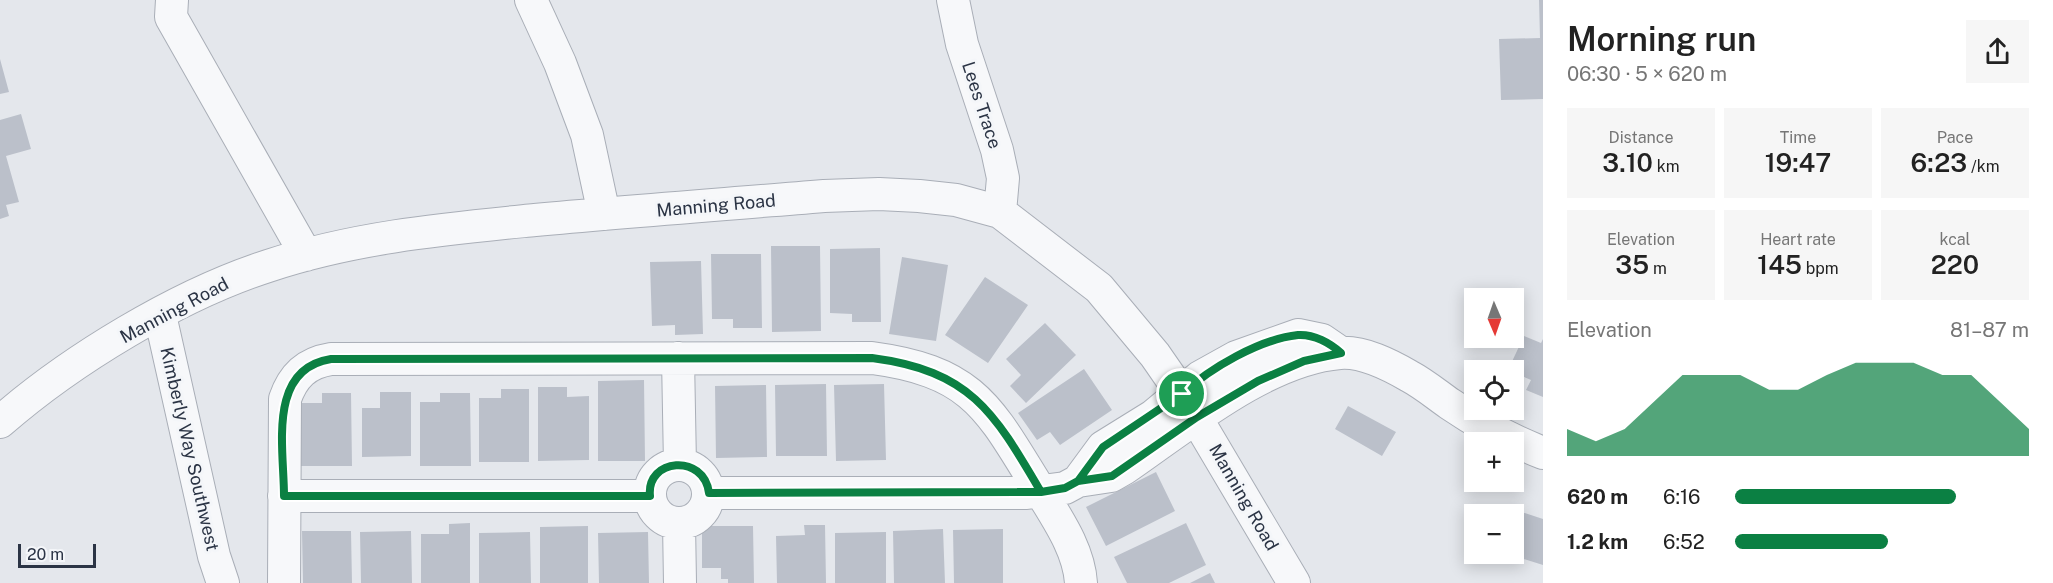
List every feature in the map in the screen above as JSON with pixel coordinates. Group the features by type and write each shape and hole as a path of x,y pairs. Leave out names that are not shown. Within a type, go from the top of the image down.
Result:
{"street":[{"path":"172,0 171,17 306,255"},
{"path":"531,0 560,63 587,135 604,214"},
{"name":"Lees Trace","path":"953,0 962,44 997,150 1003,178 1000,212"},
{"name":"Manning Road","path":"0,422 100,350 200,293 235,278 306,255 389,236 604,214 879,194 956,200 1000,212 1099,288 1155,356 1190,406 1294,583"},
{"name":"Kimberly Way Southwest","path":"160,315 214,556 223,583"},
{"path":"709,493 1041,492 1065,488 1078,481 1118,472 1190,406 1304,361 1341,353 1359,355 1397,369 1479,422 1543,453"},
{"path":"678,358 680,465"},
{"path":"284,583 285,399 296,376 316,362 331,359 872,358 908,363 930,370 961,386 988,410 1005,432 1070,543 1081,583"},
{"path":"680,465 695,469 704,477 709,493 705,510 696,519 679,523 664,520 655,512 650,496 654,479 662,470 680,465"},
{"path":"284,496 650,496"},
{"path":"679,523 680,583"}],"building":[{"path":"1539,0 1543,0 1543,99 1501,100 1499,39 1540,38"},
{"path":"0,59 9,92 0,94"},
{"path":"21,114 31,149 6,156 19,202 6,205 9,216 0,219 0,120"},
{"path":"771,246 820,246 821,331 772,332"},
{"path":"880,248 881,322 852,322 852,314 830,313 830,249"},
{"path":"711,254 761,254 762,328 733,328 733,319 712,319"},
{"path":"902,257 948,265 936,341 889,334"},
{"path":"701,261 703,334 675,335 675,325 652,326 650,262"},
{"path":"985,277 1028,305 988,363 945,335"},
{"path":"1045,323 1076,355 1026,403 1010,386 1021,375 1006,359"},
{"path":"1524,336 1541,343 1543,339 1543,397 1526,390 1531,380 1524,377 1524,360 1513,360 1518,348 1524,348"},
{"path":"1084,369 1112,410 1060,445 1050,432 1037,440 1018,413"},
{"path":"644,380 645,461 598,461 598,381"},
{"path":"826,384 827,456 776,456 775,385"},
{"path":"884,384 886,460 836,461 834,385"},
{"path":"766,385 767,457 716,458 715,386"},
{"path":"538,387 567,387 567,397 589,396 589,460 538,461"},
{"path":"501,389 529,389 529,462 479,462 479,398 501,398"},
{"path":"380,392 411,392 411,456 362,457 362,408 380,408"},
{"path":"322,393 351,393 352,466 300,466 299,403 322,403"},
{"path":"440,393 470,393 471,466 420,466 420,402 440,402"},
{"path":"1348,406 1396,432 1382,456 1335,429"},
{"path":"1156,472 1175,511 1106,546 1086,507"},
{"path":"1524,513 1543,519 1543,565 1524,559"},
{"path":"470,523 470,583 421,583 421,534 449,534 449,524"},
{"path":"1186,523 1206,565 1169,583 1127,583 1114,557"},
{"path":"804,525 825,525 826,583 777,583 776,536 805,535"},
{"path":"588,526 588,583 540,583 540,527"},
{"path":"702,526 753,526 754,583 728,583 728,579 721,579 721,568 702,568"},
{"path":"943,529 945,583 894,583 893,531"},
{"path":"1003,529 1003,583 954,583 953,530"},
{"path":"302,531 351,531 352,583 303,583"},
{"path":"411,531 412,583 361,583 360,532"},
{"path":"530,532 531,583 479,583 479,533"},
{"path":"648,532 649,583 599,583 598,533"},
{"path":"886,532 886,583 835,583 835,533"},
{"path":"1210,573 1215,583 1190,583"}],"route":[{"path":"1182,394 1153,416 1103,447 1078,481 1065,488 1041,492 709,493 704,477 695,469 684,465 672,465 662,470 654,479 650,496 284,496 285,399 296,376 309,365 331,359 872,358 908,363 930,370 961,386 980,401 996,418 1041,492 1065,488 1078,481 1112,476 1223,400 1258,381 1304,361 1341,353 1322,340 1298,335 1252,350 1221,364 1200,377 1182,394"}]}
